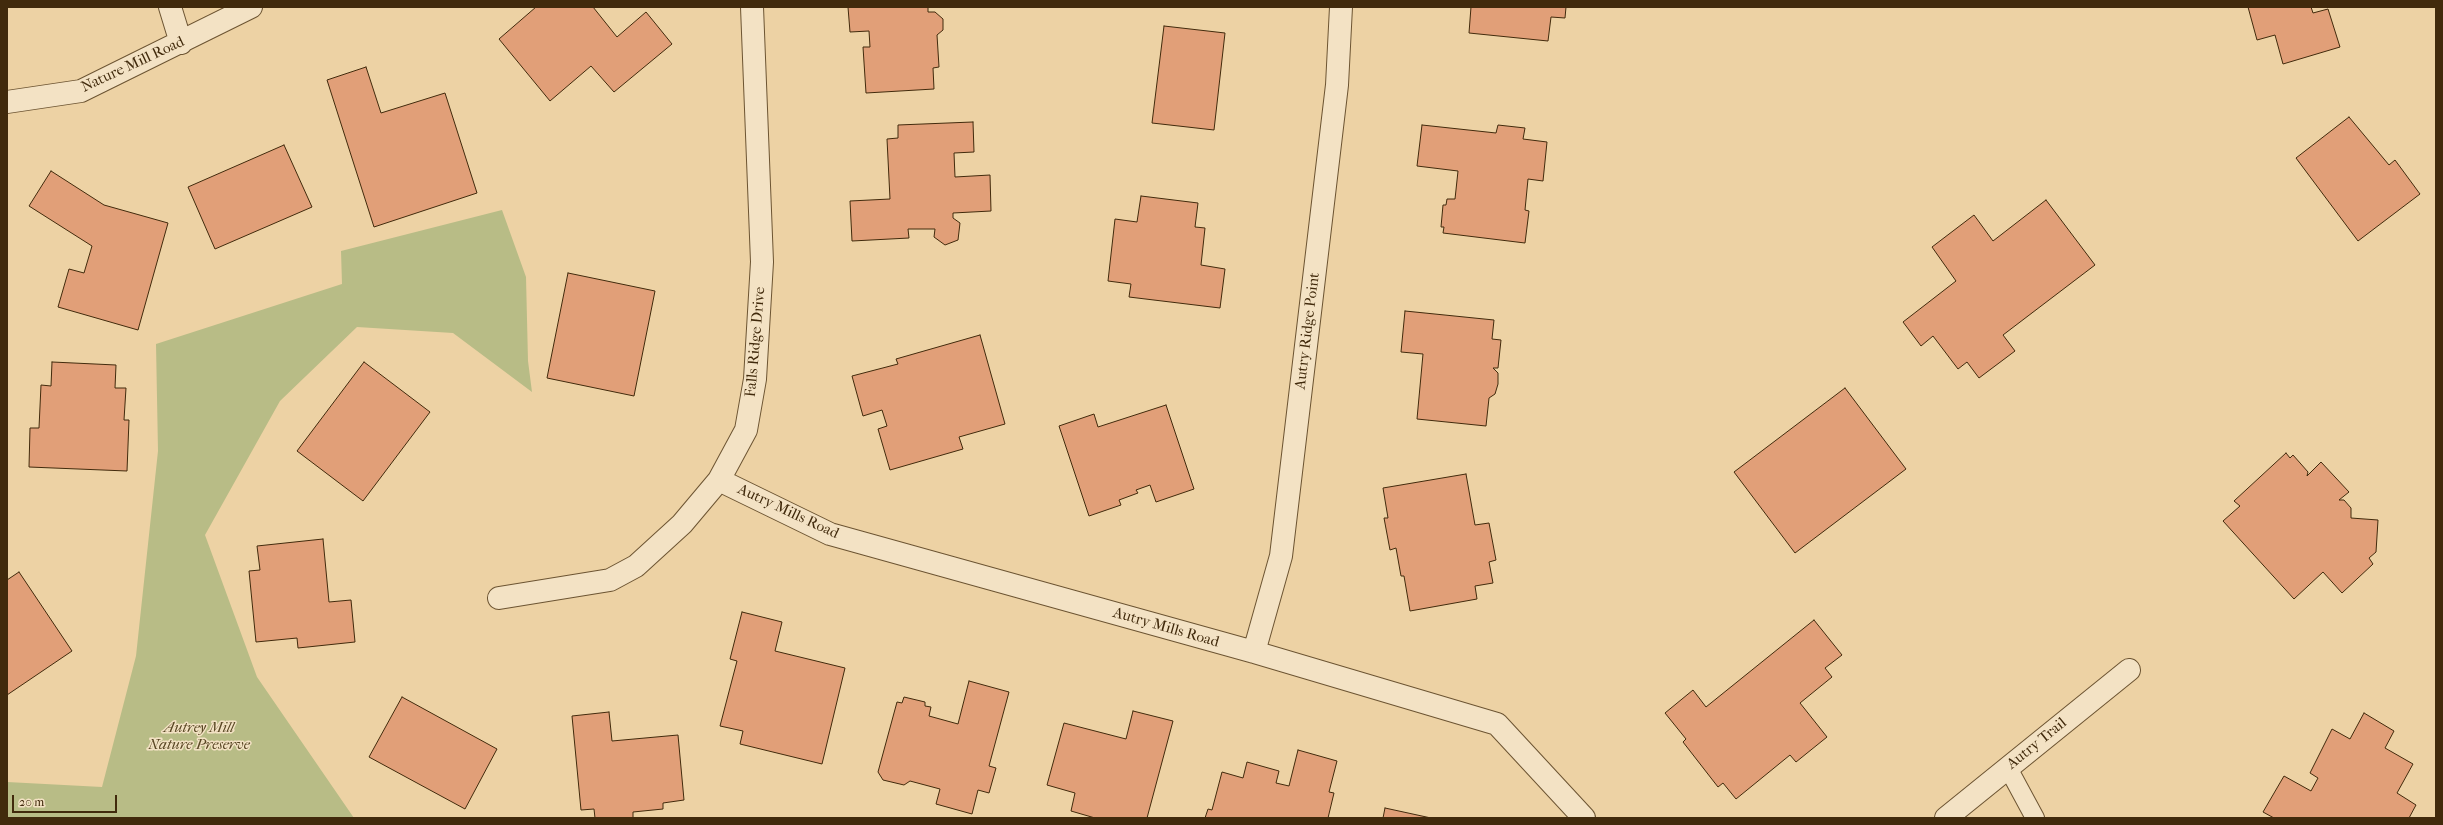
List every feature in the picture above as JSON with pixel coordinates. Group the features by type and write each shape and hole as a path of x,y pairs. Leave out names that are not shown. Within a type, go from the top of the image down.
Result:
{"street":[{"path":"170,7 181,43"},
{"name":"Nature Mill Road","path":"7,102 81,91 181,43 251,7"},
{"name":"Falls Ridge Drive","path":"499,598 610,580 630,569 682,524 719,480 746,430 755,379 762,262 752,7"},
{"name":"Autry Ridge Point","path":"1254,652 1281,556 1337,85 1341,7"},
{"name":"Autry Mills Road","path":"719,480 830,534 1254,652 1497,724 1584,818"},
{"name":"Autry Trail","path":"1946,818 2128,670"}],"lane":[{"path":"2008,768 2035,818"}],"green space":[{"name":"Autrey Mill Nature Preserve","path":"502,210 526,277 528,361 532,392 453,333 357,327 280,401 205,535 257,677 354,818 7,818 7,782 102,787 136,656 158,451 156,344 342,284 341,251"}],"building":[{"path":"536,7 593,7 617,37 646,12 672,44 614,92 591,66 550,101 499,39"},
{"path":"848,7 928,7 928,12 935,12 943,19 943,30 937,35 939,67 933,68 934,89 866,93 863,47 870,47 869,31 850,32"},
{"path":"1471,7 1566,7 1565,18 1551,17 1548,41 1469,33"},
{"path":"2248,7 2311,7 2313,13 2328,9 2340,47 2283,64 2275,35 2257,40"},
{"path":"1164,26 1225,33 1214,130 1152,123"},
{"path":"366,67 381,113 445,93 477,193 374,227 327,80"},
{"path":"2349,117 2389,165 2395,160 2420,194 2358,241 2296,158"},
{"path":"973,122 974,152 954,153 955,177 990,175 991,211 953,213 953,218 960,223 958,240 945,245 934,237 935,229 908,229 909,238 852,241 850,201 890,199 887,139 898,138 898,125"},
{"path":"1422,125 1496,133 1498,125 1525,128 1523,139 1547,142 1543,181 1528,179 1525,210 1529,211 1525,243 1443,233 1444,227 1441,227 1443,205 1446,205 1447,199 1455,199 1458,171 1417,166"},
{"path":"284,145 312,207 215,249 188,187"},
{"path":"51,171 104,205 168,223 138,330 58,307 69,269 84,273 92,246 29,206"},
{"path":"1141,196 1198,203 1195,227 1205,228 1201,265 1225,269 1220,308 1129,297 1131,284 1108,281 1115,219 1137,222"},
{"path":"2046,200 2095,265 2003,335 2015,351 1979,378 1967,362 1958,369 1933,336 1921,346 1903,322 1956,281 1932,247 1974,215 1993,241"},
{"path":"568,273 655,291 634,396 547,378"},
{"path":"1405,311 1494,320 1492,339 1501,340 1498,368 1493,368 1498,373 1498,384 1495,394 1489,398 1486,426 1417,419 1423,354 1401,352"},
{"path":"980,335 1005,424 959,437 963,449 890,470 878,429 887,426 882,410 863,416 852,376 898,364 896,359"},
{"path":"52,362 116,365 115,388 126,388 124,420 129,420 127,471 29,467 30,428 39,428 41,385 51,386"},
{"path":"364,362 430,412 363,501 297,451"},
{"path":"1845,388 1906,469 1795,553 1734,472"},
{"path":"1166,405 1194,489 1156,502 1150,485 1136,490 1138,493 1119,500 1121,505 1089,516 1059,426 1094,414 1098,427"},
{"path":"2286,453 2290,458 2293,455 2308,472 2307,476 2321,462 2349,492 2339,500 2344,500 2351,508 2351,518 2378,520 2376,552 2369,558 2373,564 2342,593 2323,572 2294,599 2223,521 2240,506 2234,501"},
{"path":"1466,474 1475,525 1489,523 1496,560 1489,562 1493,583 1475,586 1477,599 1410,611 1404,576 1401,576 1396,548 1390,550 1384,518 1388,518 1383,488"},
{"path":"323,539 329,602 351,600 355,642 298,648 297,638 256,642 249,571 260,570 257,546"},
{"path":"19,572 72,651 7,695 7,580"},
{"path":"742,612 782,622 775,651 845,668 822,764 740,744 743,731 720,726 737,661 730,659"},
{"path":"1814,620 1842,655 1825,668 1832,677 1800,703 1827,737 1796,762 1790,755 1736,799 1723,783 1718,787 1683,742 1686,739 1665,713 1693,690 1706,707"},
{"path":"969,681 1009,692 989,766 996,768 989,793 978,790 972,814 936,804 940,789 910,781 904,785 883,780 878,772 897,702 902,703 904,697 925,702 925,706 931,707 929,716 958,724"},
{"path":"402,697 497,749 465,809 369,757"},
{"path":"1133,711 1173,721 1147,818 1095,818 1071,811 1075,793 1047,785 1064,723 1126,739"},
{"path":"609,712 612,741 678,735 684,800 663,803 663,809 633,812 633,818 595,818 594,809 581,810 572,716"},
{"path":"2364,713 2394,731 2385,748 2413,764 2397,793 2416,805 2409,818 2274,818 2263,812 2284,776 2311,791 2318,778 2310,773 2332,729 2350,739"},
{"path":"1298,750 1337,761 1329,792 1334,793 1328,818 1205,818 1208,809 1212,810 1222,772 1243,778 1247,762 1279,771 1276,783 1289,786"},
{"path":"1385,808 1431,818 1383,818"}]}
